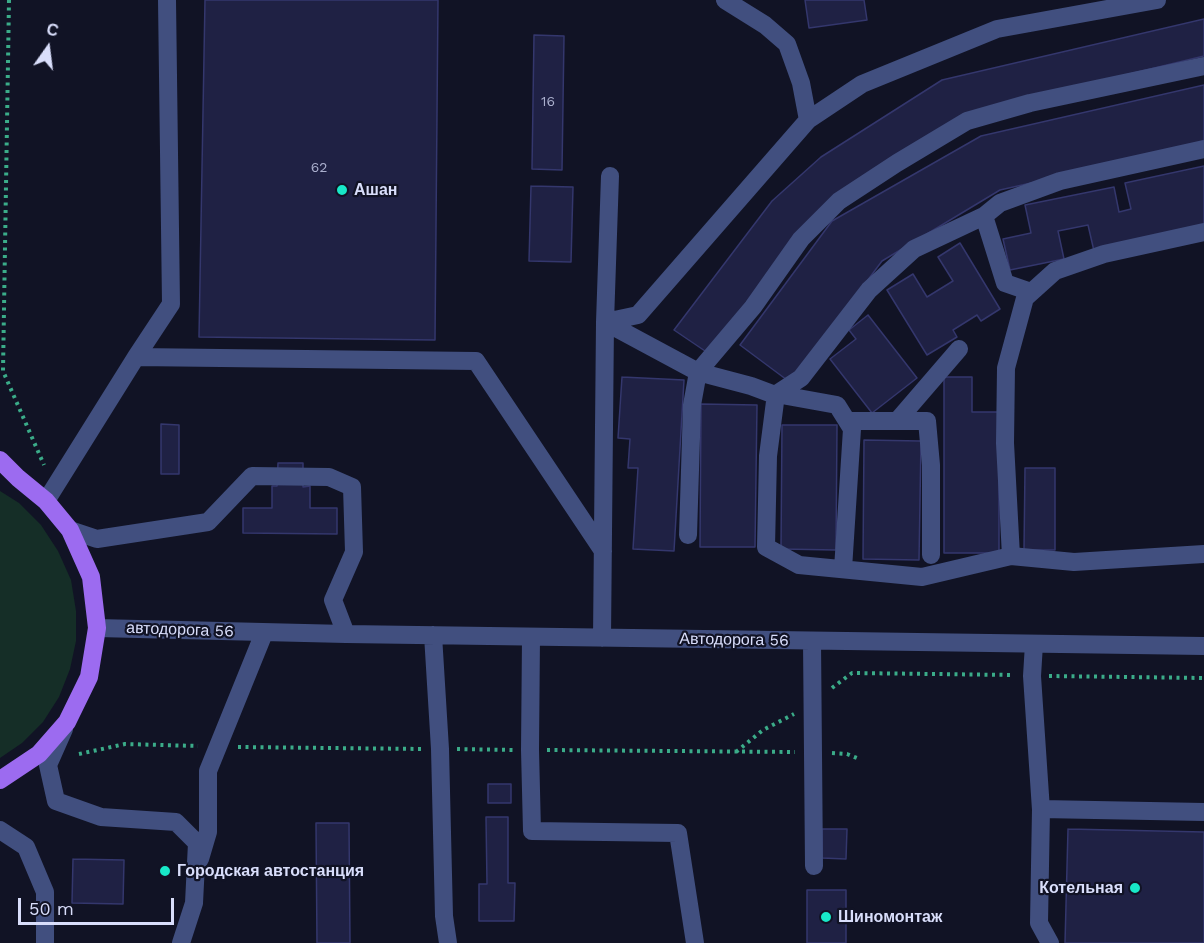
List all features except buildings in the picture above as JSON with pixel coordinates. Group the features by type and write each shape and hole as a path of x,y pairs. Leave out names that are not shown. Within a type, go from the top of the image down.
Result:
{"main road":[{"path":"0,460 46,501 70,530 91,577 97,628 89,677 67,722 39,754 0,780"},
{"path":"0,469 18,478"}],"street":[{"path":"46,501 171,304 167,0"},
{"path":"725,0 765,25 787,44 801,83 808,120"},
{"path":"605,322 638,315 808,120 862,84 997,29 1157,0"},
{"path":"688,535 692,405 698,372 753,307 801,238 839,201 897,163 967,122 1030,103 1204,66"},
{"path":"776,394 801,378 869,291 915,249 984,216 1000,203 1060,181 1204,149"},
{"path":"602,638 605,322 610,176"},
{"path":"984,216 1005,283 1031,292"},
{"path":"1011,556 1005,443 1006,368 1025,298 1055,271 1104,254 1204,232"},
{"path":"605,322 698,372 776,394 837,405 852,429 843,569"},
{"path":"897,421 959,349"},
{"path":"136,357 476,361 603,551"},
{"path":"776,394 768,456 766,547 799,565 922,577 1011,556 1074,562 1204,554"},
{"path":"847,421 927,421 931,465 932,555"},
{"path":"70,530 97,539 208,522 252,476 328,477 352,487 354,552 333,600 346,634"},
{"name":"автодорога 56","path":"97,628 264,633"},
{"path":"196,871 208,832 208,771 264,633"},
{"name":"Автодорога 56","path":"264,633 1204,646"},
{"path":"433,635 440,749 444,916 448,943"},
{"path":"531,637 532,831 678,834 695,943"},
{"path":"812,641 814,866"},
{"path":"1034,644 1032,676 1041,810 1039,923 1050,943"},
{"path":"67,722 48,765 56,801 101,818 176,822 197,843 194,903 182,943"},
{"path":"1041,810 1204,812"},
{"path":"0,830 26,847 45,892 45,943"}],"path":[{"path":"9,0 3,371 44,465"},
{"path":"0,186 6,182"},
{"path":"736,752 763,730 802,711 852,673 1019,675"},
{"path":"1043,676 1204,678"},
{"path":"80,754 125,744 813,753 847,754 857,758"}],"green space":[{"path":"0,491 19,503 41,525 58,551 71,580 76,611 76,641 70,669 59,697 43,722 22,743 0,758"}],"place":[{"name":"Ашан","path":"342,190"},
{"name":"Городская автостанция","path":"165,871"},
{"name":"Котельная","path":"1135,888"},
{"name":"Шиномонтаж","path":"826,917"}]}
